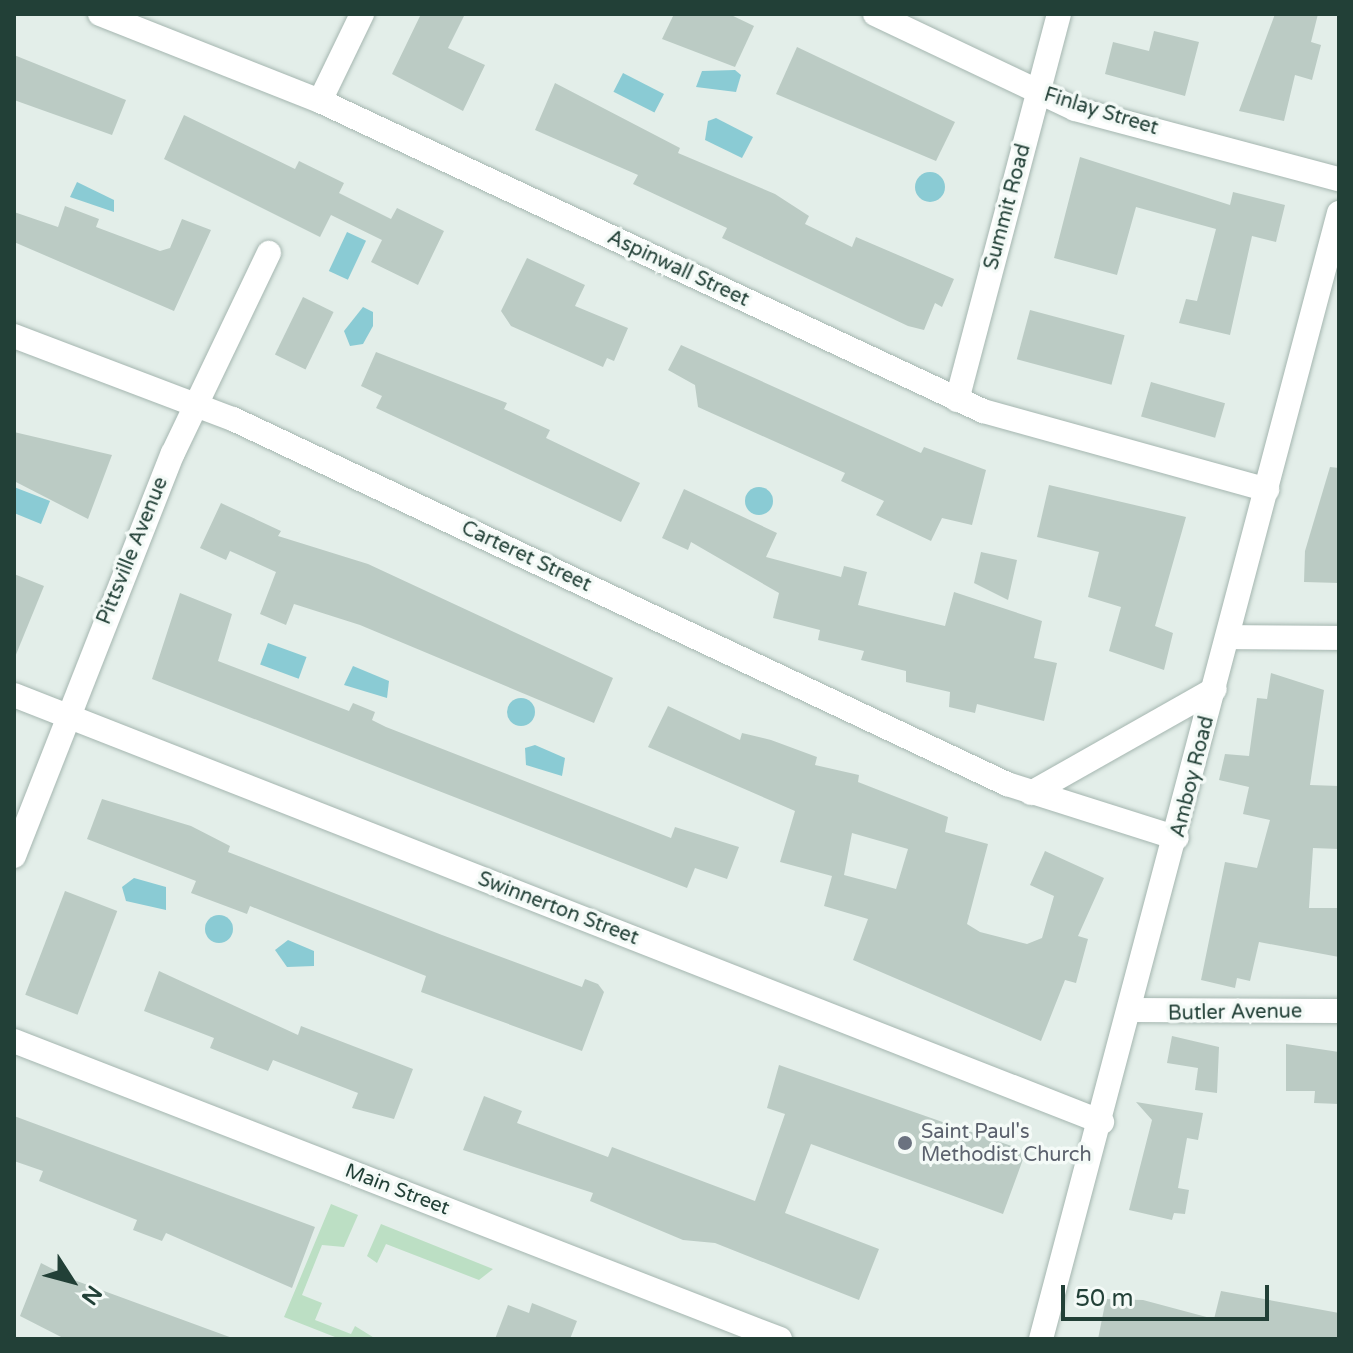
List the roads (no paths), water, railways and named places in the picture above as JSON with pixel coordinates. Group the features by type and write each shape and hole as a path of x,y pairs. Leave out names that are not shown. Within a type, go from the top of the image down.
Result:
{"street":[{"name":"Aspinwall Street","path":"100,14 320,101 957,400 1033,428 1267,490"},
{"path":"320,101 362,14"},
{"name":"Finlay Street","path":"875,14 1038,93 1339,179"},
{"name":"Summit Road","path":"957,400 1059,14"},
{"name":"Amboy Road","path":"1041,1339 1102,1122 1339,213"},
{"name":"Pittsville Avenue","path":"14,856 66,716 196,406 269,253"},
{"name":"Carteret Street","path":"14,336 196,406 1031,793 1177,838"},
{"path":"1228,637 1339,638"},
{"path":"1031,793 1215,689"},
{"name":"Swinnerton Street","path":"14,695 1102,1122"},
{"name":"Butler Avenue","path":"1131,1010 1339,1011"},
{"name":"Main Street","path":"14,1041 780,1339"}],"water":[{"path":"735,70 741,75 736,92 696,87 702,71"},
{"path":"623,73 664,94 654,113 613,92"},
{"path":"716,118 753,137 742,158 705,140 708,121"},
{"path":"930,172 941,176 945,187 941,198 930,202 919,198 915,187 919,176"},
{"path":"77,182 114,200 114,212 70,197"},
{"path":"347,232 366,241 348,280 329,271"},
{"path":"363,307 373,312 373,326 363,344 350,346 344,331"},
{"path":"14,487 50,501 41,524 14,513"},
{"path":"759,487 769,491 773,501 769,511 759,515 749,511 745,501 749,491"},
{"path":"268,643 307,657 299,679 260,665"},
{"path":"353,666 389,681 387,698 344,685"},
{"path":"521,698 531,702 535,712 531,722 521,726 511,722 507,712 511,702"},
{"path":"535,745 565,758 562,776 526,765 525,748"},
{"path":"134,878 166,887 166,910 126,901 122,887"},
{"path":"219,915 229,919 233,929 229,939 219,943 209,939 205,929 209,919"},
{"path":"288,940 314,951 314,966 287,967 275,950"}],"place":[{"name":"Saint Paul's Methodist Church","path":"905,1143"}]}
